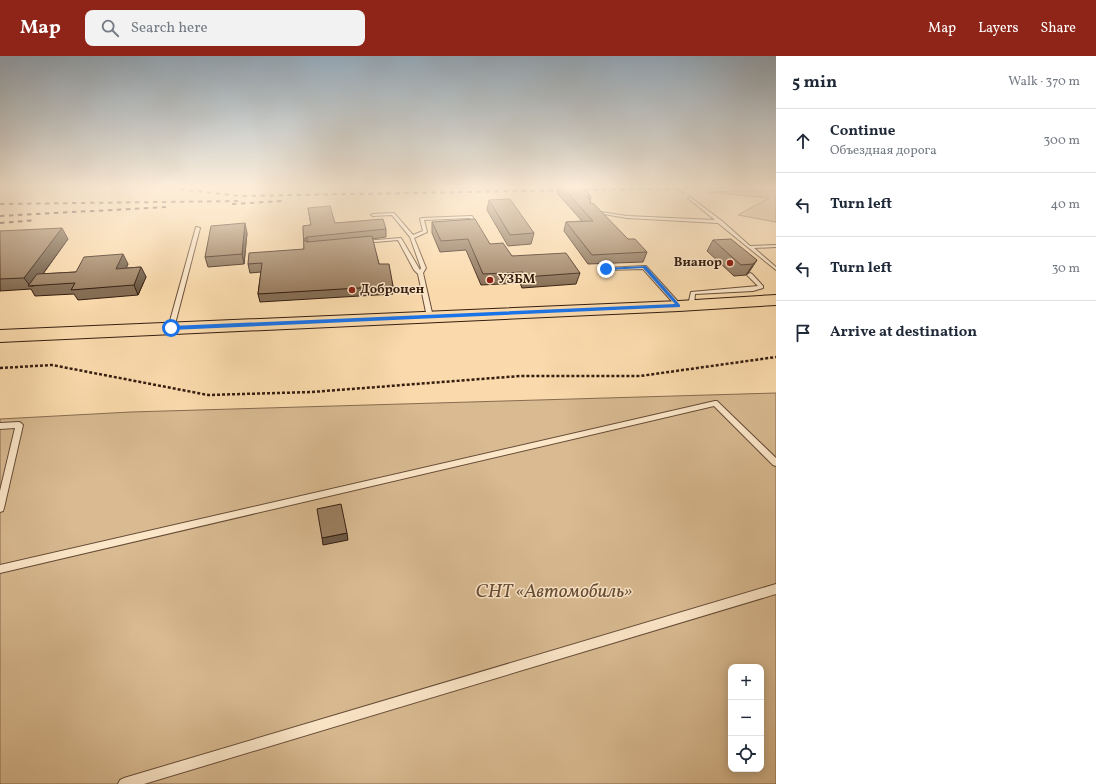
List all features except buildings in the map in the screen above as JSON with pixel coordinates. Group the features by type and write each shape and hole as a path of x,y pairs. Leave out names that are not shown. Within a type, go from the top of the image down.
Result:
{"main road":[{"path":"0,336 776,300"}],"lane":[{"path":"399,221 412,237 424,268 420,273"},
{"path":"412,237 425,232 422,221"},
{"path":"474,221 482,233"},
{"path":"701,221 720,222 776,269"},
{"path":"171,328 198,228"},
{"path":"361,242 399,239 416,270 420,273 430,316"},
{"path":"750,247 776,246"},
{"path":"606,269 644,267 685,305 694,293 753,289 761,286 750,275"},
{"path":"0,569 715,403 776,463"},
{"path":"0,426 19,425 0,508"},
{"path":"124,784 776,589"}],"path":[{"path":"0,368 52,366 208,395 312,392 520,376 640,376 776,357"}],"green space":[{"name":"СНТ «Автомобиль»","path":"776,393 776,784 0,784 0,419 131,412"}],"railway":[{"path":"0,223 24,221"}],"place":[{"name":"Вианор","path":"730,263"},
{"name":"УЗБМ","path":"490,280"},
{"name":"Доброцен","path":"352,290"}],"route":[{"path":"171,328 679,306 644,267 606,269"}]}
